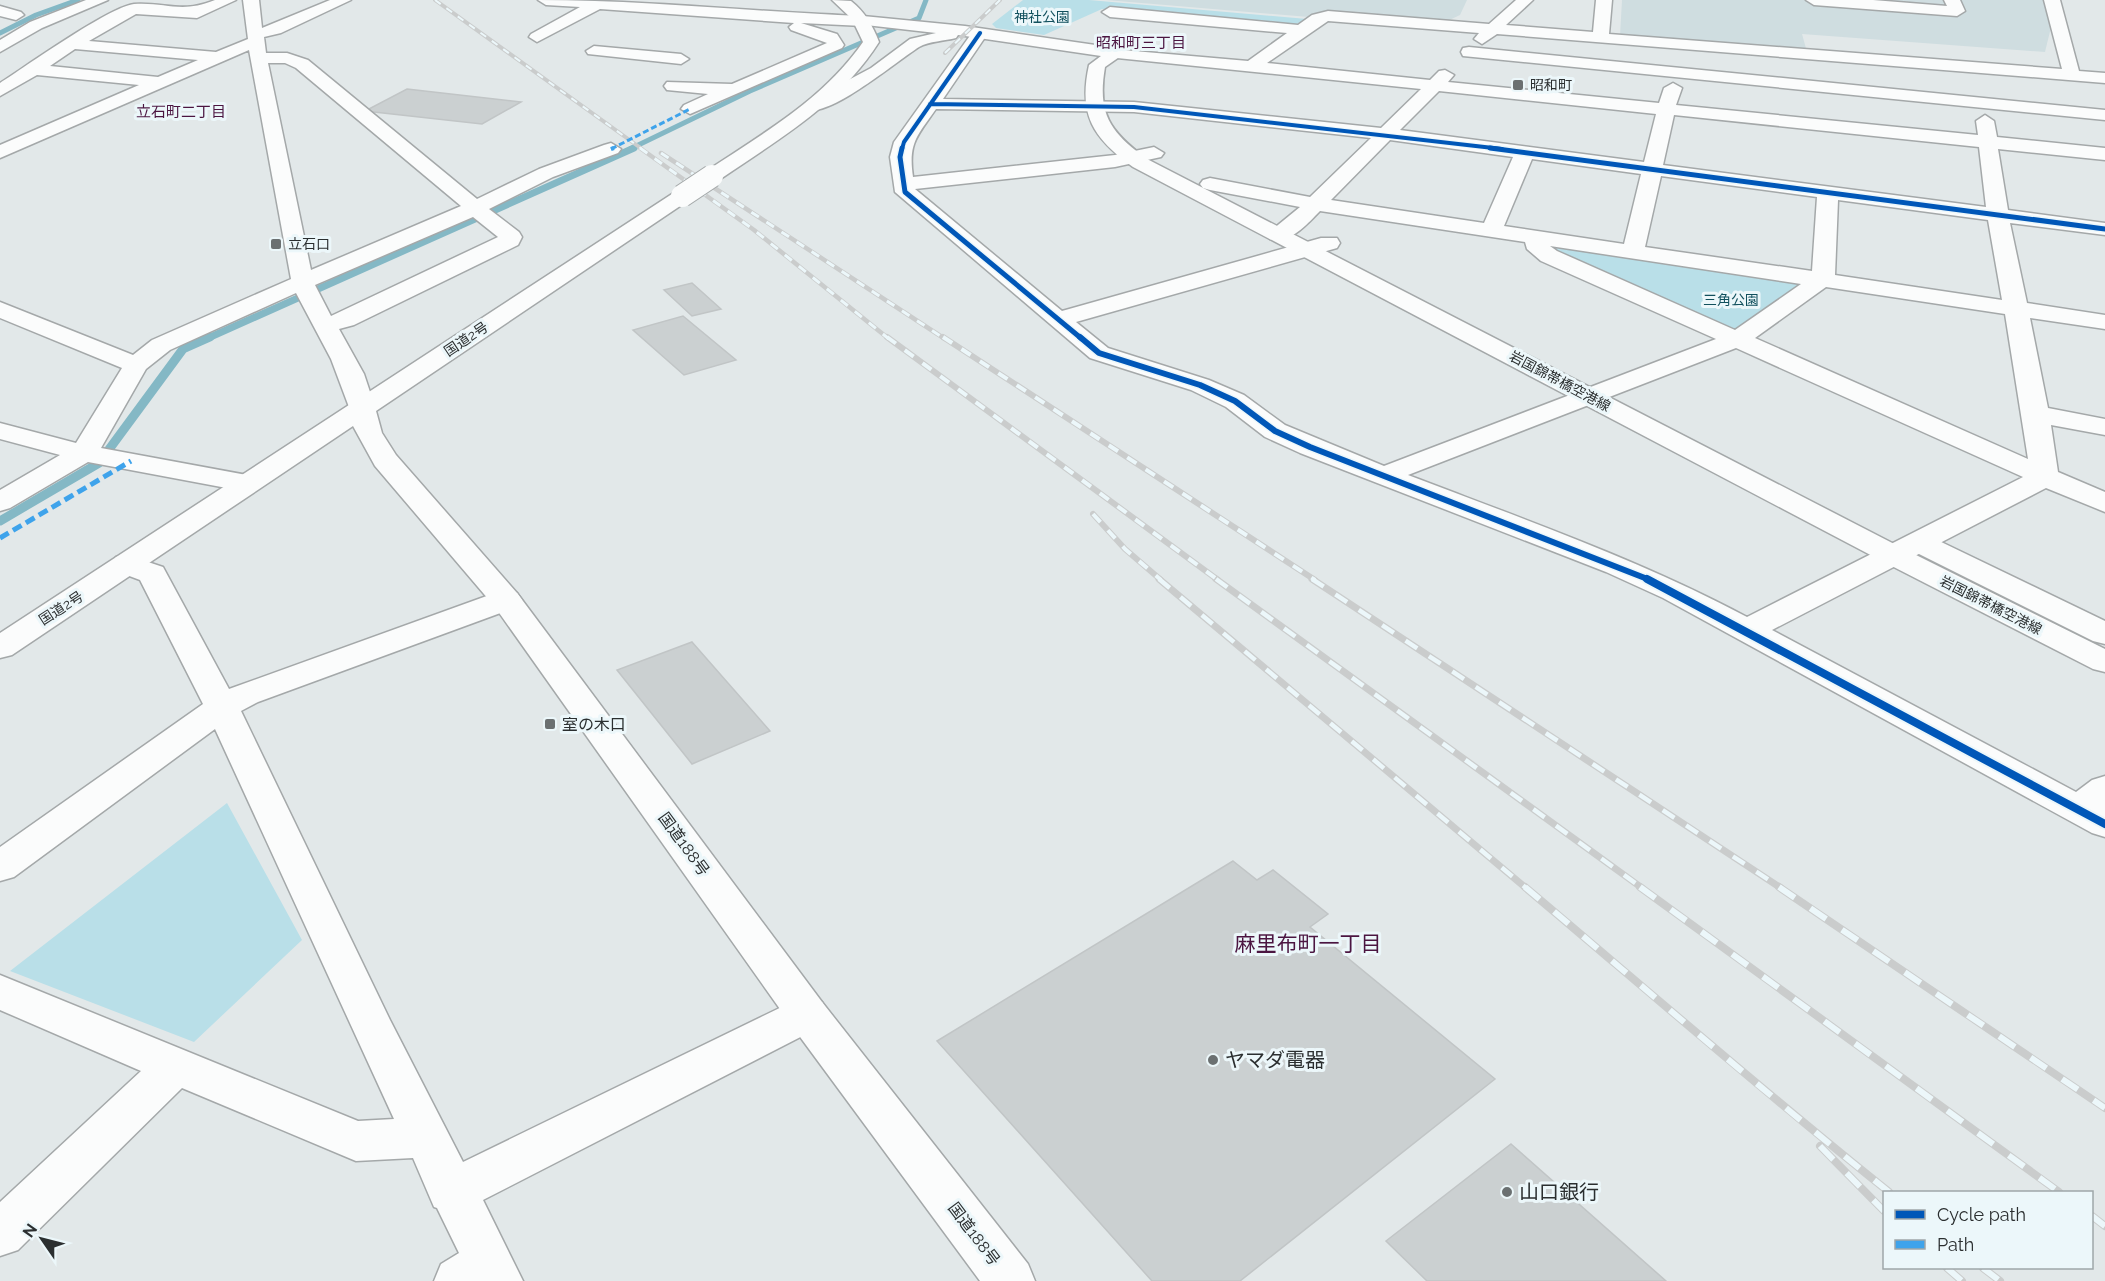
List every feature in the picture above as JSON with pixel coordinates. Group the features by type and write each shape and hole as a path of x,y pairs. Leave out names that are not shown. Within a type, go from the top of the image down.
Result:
{"main road":[{"path":"0,21 60,0"},
{"path":"0,47 51,18 100,0"},
{"path":"0,91 72,44 134,9 197,13 228,0"},
{"name":"国道188号","path":"251,0 256,44 306,292 354,375 368,433 385,460 507,600 807,1014 1010,1281"},
{"path":"0,152 216,57 256,44 275,30 343,0"},
{"path":"558,0 800,19 866,34 891,24 1250,68 2105,154"},
{"path":"840,0 851,7 866,34"},
{"path":"1286,229 1387,134 1491,30 1526,0"},
{"path":"1600,39 1604,0"},
{"path":"1814,0 1957,11 1952,0"},
{"path":"2052,0 2072,76"},
{"path":"537,37 608,3"},
{"path":"0,11 16,15"},
{"path":"666,23 685,11"},
{"path":"1110,12 1301,30"},
{"path":"1250,68 1318,18 1328,16 2105,78"},
{"path":"735,31 753,32 774,18"},
{"path":"690,109 836,45 831,38 795,26 800,19"},
{"name":"国道2号","path":"0,648 712,176 813,106 843,81 860,62 866,34"},
{"path":"813,106 877,72 916,42 949,35 979,35"},
{"path":"979,35 904,142 900,157 905,192 1099,353 1200,385 1235,401 1275,431 1384,477 1617,565 1674,591 1744,631 2096,808"},
{"path":"618,53 637,41"},
{"path":"72,44 216,57"},
{"path":"256,44 302,64 511,237 510,240 346,320 324,325"},
{"path":"1633,252 1666,109 1689,46"},
{"path":"594,51 681,59"},
{"path":"1469,52 2105,115"},
{"path":"1104,107 1092,83 1096,65 1117,53"},
{"path":"33,69 158,82"},
{"path":"1975,69 1990,142 1998,215 2036,414 2045,477"},
{"path":"673,86 717,90 756,80"},
{"path":"930,104 1104,107 1387,134 2105,229"},
{"name":"岩国錦帯橋空港線","path":"1104,107 1106,131 1143,155 1206,190 1318,246 1588,396 1904,548 2105,634"},
{"path":"0,502 89,453 136,364 161,345 306,292 482,213 546,173 611,149"},
{"path":"1491,231 1525,152"},
{"path":"903,184 1143,155"},
{"path":"1206,190 1314,204 2105,322"},
{"name":"岩国錦帯橋空港線","path":"1206,190 1245,201 1286,229"},
{"path":"1823,279 1828,192"},
{"path":"1245,201 1314,204"},
{"path":"1532,237 1535,245 1549,256 2105,503"},
{"path":"1059,319 1318,246"},
{"name":"岩国錦帯橋空港線","path":"1318,246 1613,387 2105,662"},
{"path":"1384,477 1400,468 1736,340 1823,279"},
{"path":"0,309 136,364"},
{"path":"2036,414 2105,427"},
{"path":"0,431 89,453 248,483"},
{"path":"1744,631 2045,477"},
{"path":"126,564 152,574 222,707 451,1192 482,1275"},
{"path":"0,867 222,707 246,694 507,600"},
{"path":"0,992 356,1141 424,1137"},
{"path":"451,1192 807,1014"},
{"path":"0,1234 177,1065"}],"shaded area":[{"path":"1106,0 1467,0 1460,15 1441,24 1315,13 1309,17"},
{"path":"1622,0 2045,0 2053,19 2045,52 1802,34 1807,52 1620,36"}],"green space":[{"name":"神社公園","path":"1023,0 1089,0 1307,19 1294,25 1102,9 1044,35 996,28 992,24"},
{"name":"三角公園","path":"1538,238 1823,279 1736,340 1549,256"},
{"path":"227,803 302,940 194,1042 10,971"}],"building":[{"path":"407,89 521,102 482,124 365,111"},
{"path":"692,283 721,309 692,316 664,290"},
{"path":"683,316 736,360 684,375 633,330"},
{"path":"692,642 770,731 692,764 617,670"},
{"name":"ヤマダ電器","path":"1233,861 1257,880 1273,870 1328,914 1310,927 1495,1079 1240,1281 1152,1281 937,1041"},
{"name":"山口銀行","path":"1511,1144 1666,1281 1427,1281 1386,1241"}],"waterway":[{"path":"0,33 36,15 78,0"},
{"path":"630,149 750,91 919,18 926,0"},
{"path":"206,339 634,148"},
{"path":"0,521 99,463 183,349 210,337"}],"railway":[{"path":"435,0 642,149"},
{"path":"945,53 1000,0"},
{"path":"640,148 754,230 889,339"},
{"path":"661,153 945,339"},
{"path":"887,337 1218,580"},
{"path":"943,337 1315,580"},
{"path":"1093,514 1125,549 1161,580"},
{"path":"1159,579 1526,888"},
{"path":"1216,579 1642,888"},
{"path":"1312,579 1781,888"},
{"path":"1525,887 1751,1079 1888,1191"},
{"path":"1640,887 2058,1191"},
{"path":"1779,887 2105,1108"},
{"path":"1820,1146 1883,1210"},
{"path":"2093,1217 2105,1226"},
{"path":"1948,1269 1962,1281"},
{"path":"1984,1269 2000,1281"}],"marked path":[{"path":"611,149 690,109"},
{"path":"0,538 131,461"}],"cycle path":[{"path":"980,33 904,142 900,157 905,192 1099,353 1200,385 1235,401 1275,431 1310,447 1617,565 1674,591 2105,824"},
{"path":"930,104 1134,107 1224,116 1387,134 2105,229"}],"place":[{"name":"昭和町","path":"1518,85"},
{"name":"立石口","path":"276,244"},
{"name":"室の木口","path":"550,724"},
{"name":"ヤマダ電器","path":"1213,1060"},
{"name":"山口銀行","path":"1507,1192"}],"district":[{"name":"昭和町三丁目","path":"1141,43"},
{"name":"立石町二丁目","path":"181,112"},
{"name":"麻里布町一丁目","path":"1308,943"}]}
